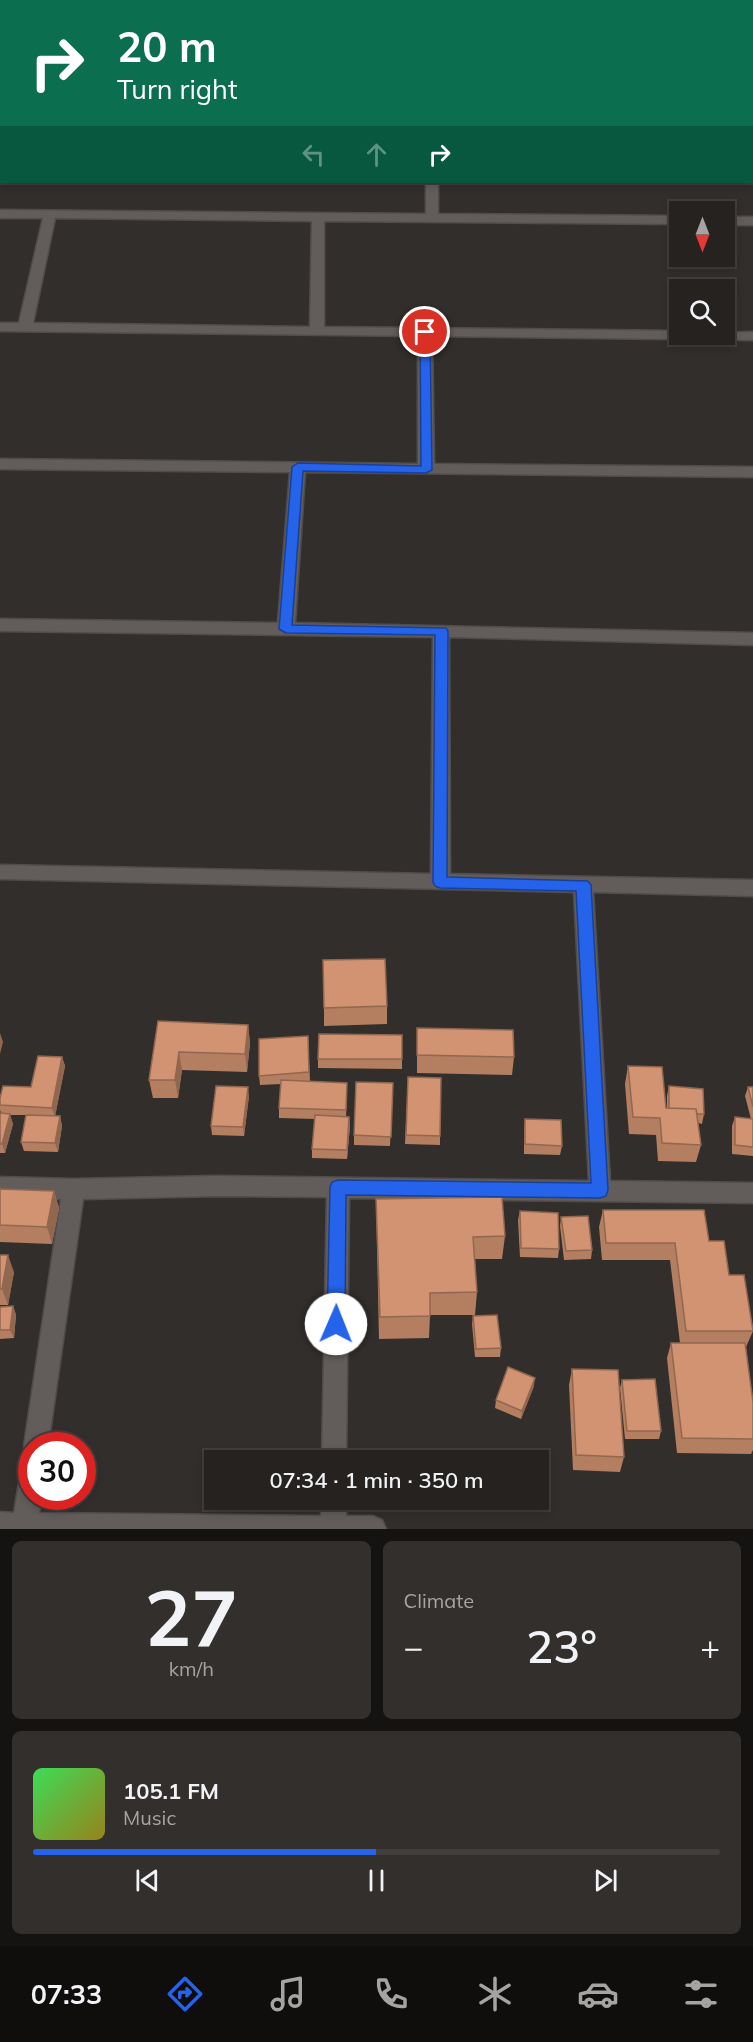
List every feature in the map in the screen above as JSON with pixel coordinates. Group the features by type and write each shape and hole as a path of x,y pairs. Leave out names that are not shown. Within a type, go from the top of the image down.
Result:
{"street":[{"path":"432,183 432,218"},
{"path":"0,214 669,220"},
{"path":"25,328 50,214"},
{"path":"317,331 318,217"},
{"path":"735,220 753,221"},
{"path":"0,327 753,336"},
{"path":"425,332 426,470"},
{"path":"0,464 753,472"},
{"path":"286,629 298,467"},
{"path":"0,625 441,631 753,639"},
{"path":"440,882 441,631"},
{"path":"0,872 753,888"},
{"path":"583,885 600,1190"},
{"path":"0,1187 73,1189 216,1186 753,1193"},
{"path":"334,1450 338,1187"},
{"path":"38,1432 73,1189"},
{"path":"18,1510 12,1525 373,1529"},
{"path":"333,1528 334,1510"}],"building":[{"path":"385,959 387,1006 324,1008 323,960"},
{"path":"158,1021 248,1025 245,1054 179,1052 175,1080 149,1080"},
{"path":"417,1028 513,1030 514,1057 417,1055"},
{"path":"319,1034 402,1035 402,1059 318,1059"},
{"path":"308,1036 309,1072 259,1076 259,1039"},
{"path":"38,1056 62,1057 52,1108 0,1105 3,1086 31,1087"},
{"path":"628,1066 662,1067 666,1108 696,1109 701,1145 662,1143 660,1118 633,1117"},
{"path":"408,1077 441,1078 440,1136 406,1135"},
{"path":"281,1080 347,1083 346,1110 279,1108"},
{"path":"356,1082 393,1083 391,1137 354,1135"},
{"path":"216,1086 248,1087 243,1127 211,1126"},
{"path":"669,1086 703,1089 704,1114 697,1114 696,1109 669,1108"},
{"path":"748,1087 753,1087 753,1107"},
{"path":"0,1113 10,1114 2,1144 0,1144"},
{"path":"26,1115 60,1116 55,1143 21,1142"},
{"path":"315,1115 349,1117 347,1150 312,1149"},
{"path":"735,1117 753,1119 753,1147 735,1145"},
{"path":"525,1119 561,1120 562,1146 525,1144"},
{"path":"0,1189 54,1191 47,1227 0,1225"},
{"path":"502,1197 505,1236 473,1237 477,1292 430,1293 430,1316 380,1317 376,1199"},
{"path":"603,1210 704,1210 709,1241 724,1241 729,1275 744,1275 753,1331 686,1331 675,1243 606,1243"},
{"path":"520,1211 558,1213 559,1249 521,1248"},
{"path":"588,1216 592,1250 566,1251 561,1217"},
{"path":"0,1255 8,1255 2,1289 0,1289"},
{"path":"13,1306 10,1330 0,1330 0,1307"},
{"path":"497,1315 501,1348 476,1349 473,1316"},
{"path":"671,1343 745,1343 753,1402 753,1439 682,1438"},
{"path":"508,1367 535,1378 522,1411 496,1400"},
{"path":"572,1369 618,1370 624,1457 576,1455"},
{"path":"655,1379 661,1431 627,1431 622,1380"}],"route":[{"path":"336,1324 338,1187 600,1190 583,885 440,882 441,631 286,629 298,467 426,470 425,332"}]}
